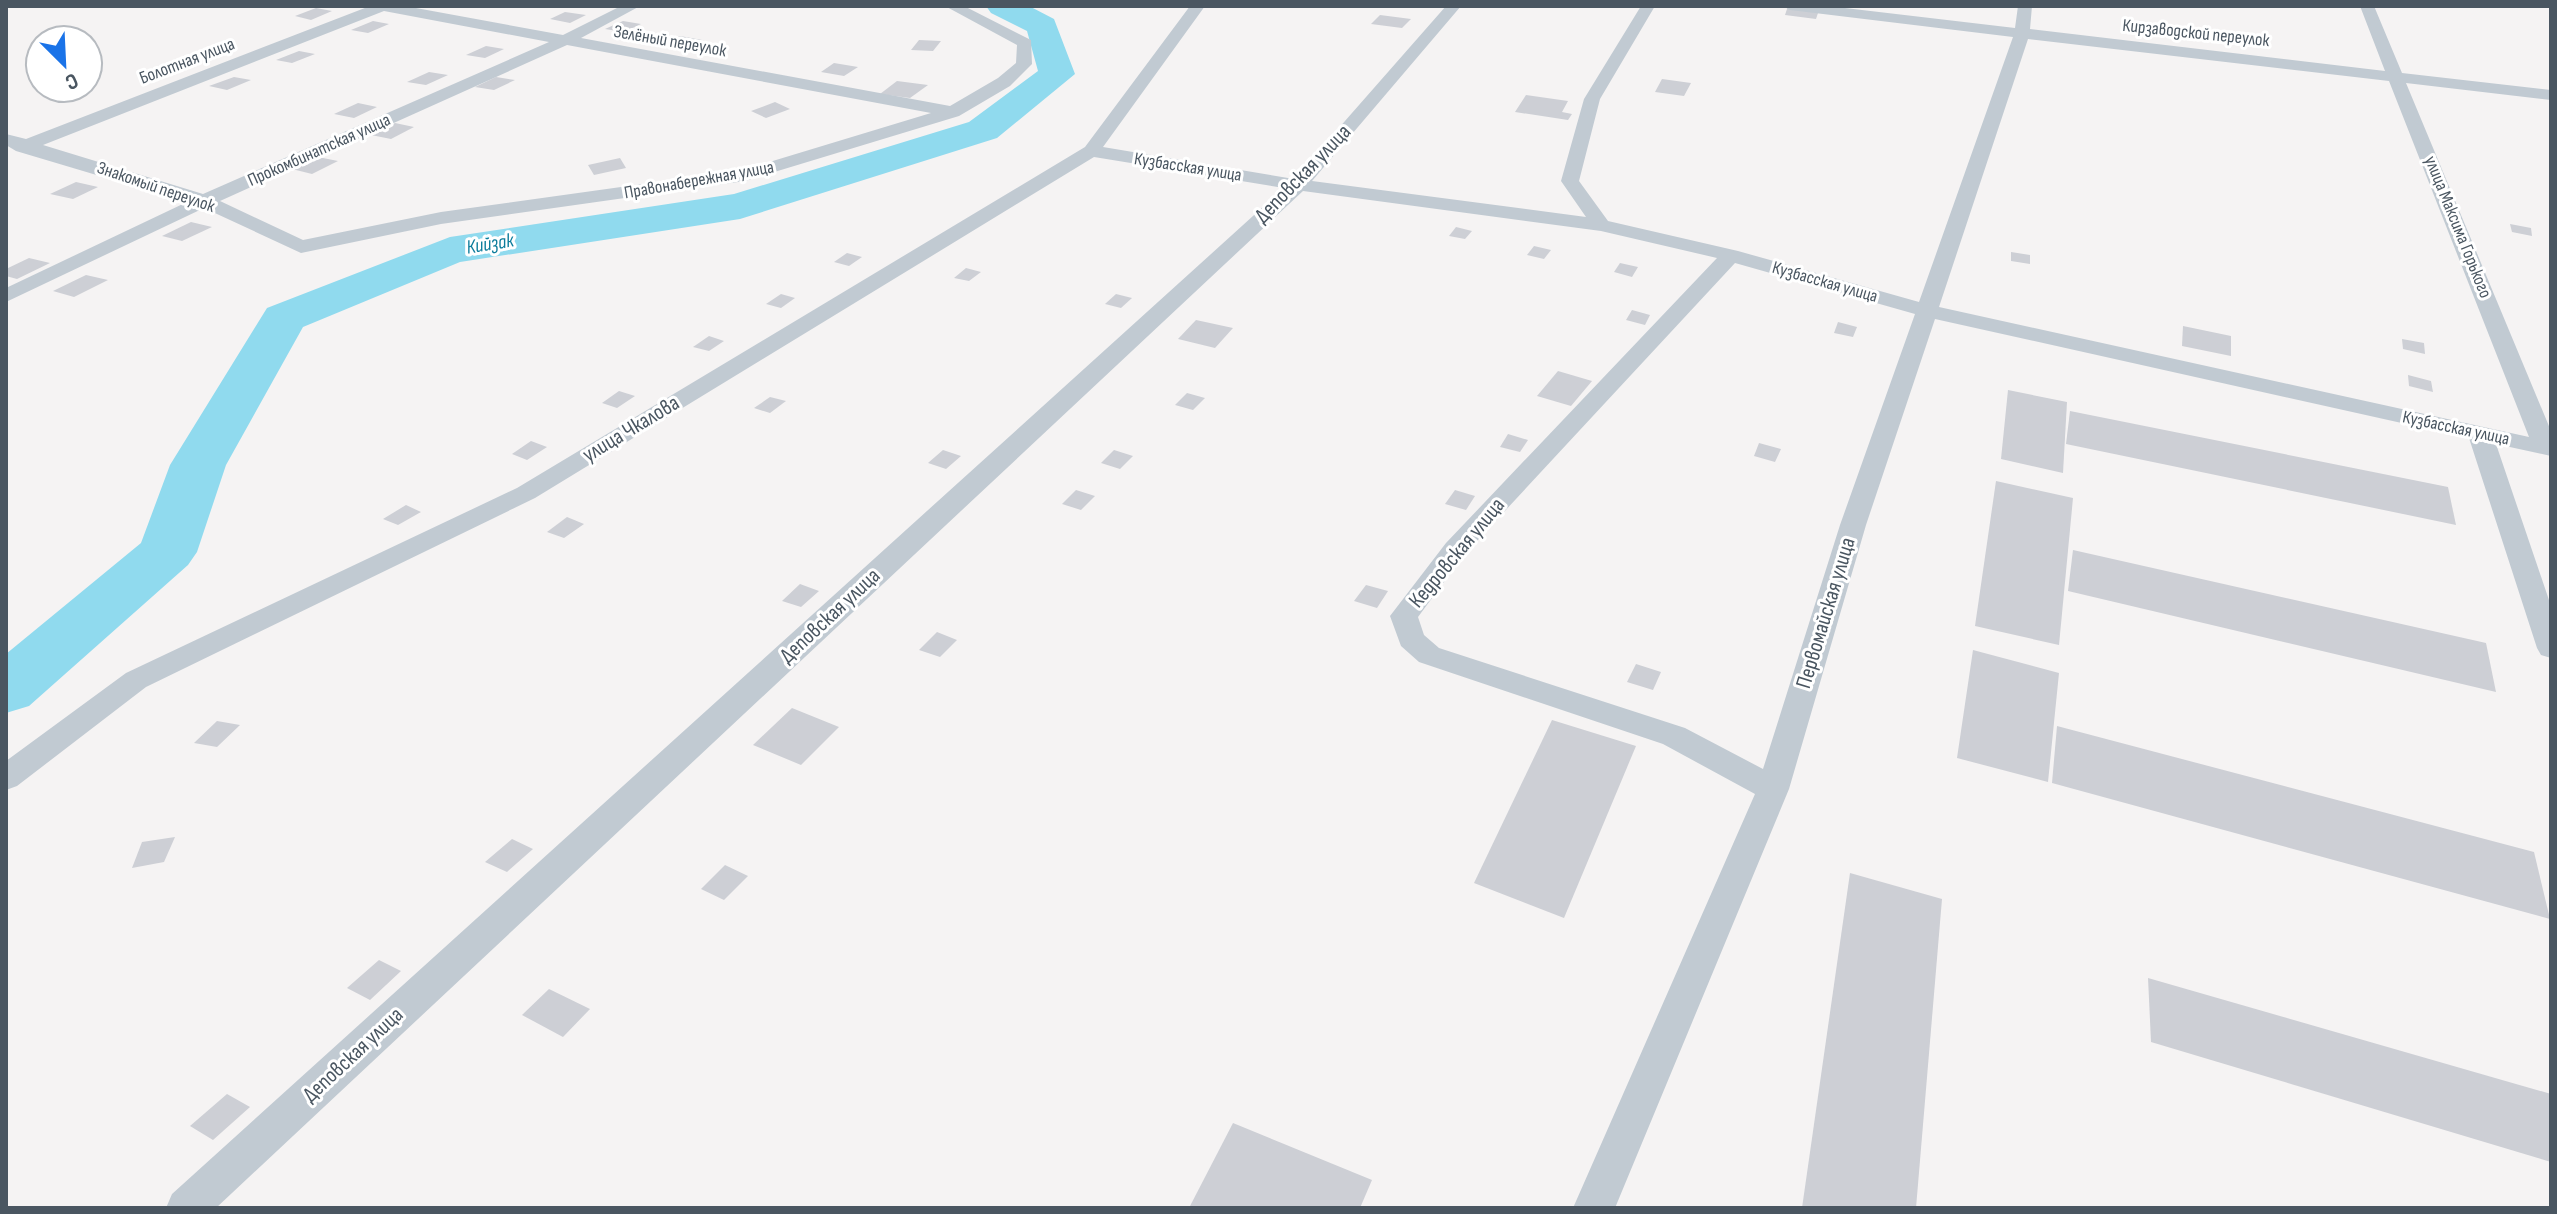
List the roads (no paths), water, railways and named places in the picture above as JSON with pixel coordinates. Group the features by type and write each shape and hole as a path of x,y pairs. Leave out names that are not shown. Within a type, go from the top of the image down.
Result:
{"street":[{"name":"Зелёный переулок","path":"382,6 561,42 953,112"},
{"name":"Болотная улица","path":"6,154 382,6"},
{"name":"Прокомбинатская улица","path":"6,296 204,201 561,42 633,6"},
{"name":"Правонабережная улица","path":"301,247 441,218 745,175 953,112 1004,82 1024,64 1025,43 952,6"},
{"name":"улица Чкалова","path":"6,778 136,680 526,493 1091,151 1198,6"},
{"name":"Деповская улица","path":"187,1208 1299,185 1454,6"},
{"path":"1601,225 1570,181 1592,99 1648,6"},
{"name":"Кирзаводской переулок","path":"1790,6 2551,95"},
{"name":"Первомайская улица","path":"1594,1208 1773,789 1853,525 2022,34 2025,6"},
{"name":"улица Максима Горького","path":"2367,6 2549,448"},
{"name":"Знакомый переулок","path":"6,139 204,201 301,247"},
{"name":"Кузбасская улица","path":"1091,151 1299,185 1601,225 1731,255 1928,311 2549,448"},
{"name":"Кедровская улица","path":"1731,255 1455,549 1404,616 1411,639 1429,655 1674,736 1773,789"},
{"path":"2480,434 2551,648"}],"waterway":[{"name":"Кийзак","path":"6,690 167,552 198,465 284,318 450,250 740,206 983,130 1057,74 1042,26 1003,6"}]}
